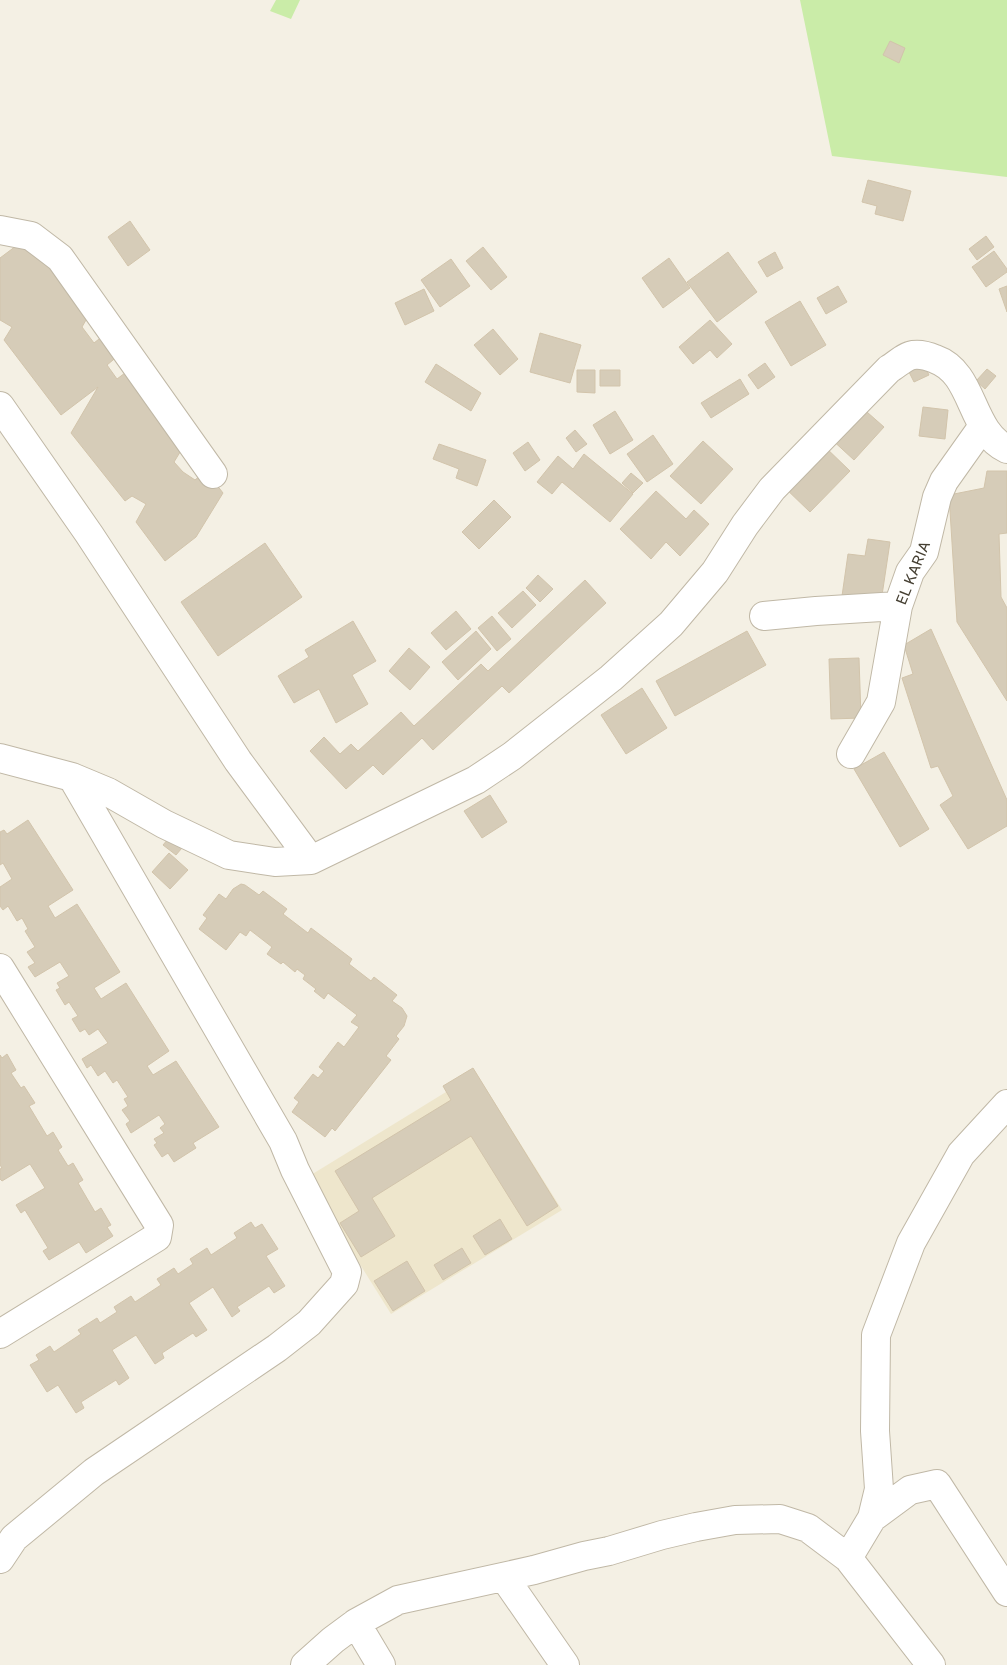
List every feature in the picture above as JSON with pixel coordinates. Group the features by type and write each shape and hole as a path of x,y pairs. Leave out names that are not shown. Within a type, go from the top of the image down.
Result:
{"street":[{"path":"0,230 31,236 60,258 213,474"},
{"path":"0,758 72,777 108,792 164,824 229,855 275,862 311,860 476,780 512,756 611,678 671,624 715,572 745,525 772,489 889,368 912,355 928,356 942,361 956,373 968,393 983,426 998,445 1007,449"},
{"path":"0,406 89,534 238,761 311,860"},
{"name":"EL KARIA","path":"851,754 882,702 898,606 910,572 924,552 937,498 944,481 983,426"},
{"path":"764,616 898,606"},
{"path":"0,1559 14,1538 94,1472 277,1348 309,1322 344,1284 347,1272 295,1170 283,1141 72,777"},
{"path":"96,820 108,792"},
{"path":"0,968 160,1225 157,1237 0,1334"},
{"path":"848,1558 872,1518 879,1489 875,1431 876,1335 911,1243 961,1154 1007,1104"},
{"path":"872,1518 910,1490 937,1484 1007,1592"},
{"path":"305,1665 333,1640 356,1624 398,1600 504,1577 609,1551 662,1534 736,1520 780,1520 808,1528 848,1558 930,1665"},
{"path":"504,1577 565,1665"},
{"path":"356,1624 381,1665"}],"shaded area":[{"path":"473,1068 562,1210 391,1314 306,1178 446,1092 443,1086"}],"green space":[{"path":"276,0 300,0 291,19 270,11"},
{"path":"800,0 1007,0 1007,177 832,156"}],"building":[{"path":"890,41 905,48 899,63 883,55"},
{"path":"868,180 911,191 903,221 875,214 877,206 862,202"},
{"path":"130,221 150,250 128,266 108,237"},
{"path":"986,236 994,247 977,260 969,249"},
{"path":"24,240 91,311 82,327 94,343 104,335 119,355 107,365 117,379 129,370 185,444 174,462 183,472 195,480 206,471 223,493 196,537 165,561 136,522 146,504 132,496 125,501 71,433 98,387 61,415 4,340 12,327 0,320 0,258"},
{"path":"483,247 507,277 491,290 466,261"},
{"path":"994,251 1007,269 1007,272 986,287 972,267"},
{"path":"728,252 757,292 717,322 687,282"},
{"path":"775,252 783,268 767,277 758,262"},
{"path":"669,258 690,288 663,308 642,278"},
{"path":"451,259 470,286 440,307 421,280"},
{"path":"838,286 847,302 826,314 817,298"},
{"path":"1007,286 1007,312 999,289"},
{"path":"424,289 434,311 405,325 395,303"},
{"path":"800,301 826,345 791,366 765,322"},
{"path":"710,320 732,344 717,358 710,350 693,364 679,347"},
{"path":"493,329 518,359 500,375 474,345"},
{"path":"540,333 581,345 570,383 530,372"},
{"path":"765,363 775,377 758,389 748,375"},
{"path":"923,363 929,375 914,382 908,370"},
{"path":"436,364 481,393 471,411 425,382"},
{"path":"987,369 996,376 985,389 976,381"},
{"path":"577,370 595,370 595,393 577,392"},
{"path":"600,370 620,370 620,386 600,386"},
{"path":"740,379 749,394 711,418 701,403"},
{"path":"859,405 884,427 854,460 829,437"},
{"path":"923,407 948,410 945,439 919,436"},
{"path":"615,411 633,440 610,454 593,425"},
{"path":"575,430 587,444 576,452 566,438"},
{"path":"653,435 673,464 647,482 627,454"},
{"path":"703,441 733,469 701,504 670,476"},
{"path":"528,442 540,460 525,471 513,453"},
{"path":"439,444 486,460 477,486 456,478 459,469 433,459"},
{"path":"822,444 850,471 810,512 782,485"},
{"path":"584,454 633,494 610,522 562,482 552,494 537,482 558,456 573,469"},
{"path":"987,471 1007,471 1007,533 999,534 1001,597 1007,608 1007,701 957,622 949,495 984,488"},
{"path":"631,473 643,483 633,493 622,483"},
{"path":"656,491 686,519 694,510 709,524 680,556 666,542 651,559 620,529"},
{"path":"494,500 511,517 479,549 462,532"},
{"path":"868,539 890,542 881,602 842,596 848,554 865,556"},
{"path":"265,543 302,597 218,656 181,602"},
{"path":"538,575 553,589 540,602 526,588"},
{"path":"585,580 606,603 509,693 502,686 433,750 422,738 383,775 373,765 346,789 310,751 324,737 340,754 351,744 358,751 401,712 414,726 481,664 488,671"},
{"path":"523,591 536,605 512,628 498,613"},
{"path":"456,611 471,629 446,650 431,633"},
{"path":"492,616 511,639 497,651 478,628"},
{"path":"353,621 376,661 352,675 368,704 336,723 319,689 294,703 278,676 309,657 305,650"},
{"path":"931,629 1007,800 1007,826 968,849 940,805 953,796 938,766 931,768 902,678 913,674 904,645"},
{"path":"476,631 491,649 458,680 442,662"},
{"path":"747,631 766,665 675,716 656,681"},
{"path":"409,648 430,667 410,690 389,671"},
{"path":"859,658 861,718 831,719 829,659"},
{"path":"642,688 667,728 626,754 601,715"},
{"path":"884,752 929,829 900,847 854,769"},
{"path":"490,795 507,822 482,838 464,811"},
{"path":"28,820 73,890 48,906 55,918 77,904 120,972 94,988 101,999 126,983 169,1051 147,1066 153,1075 176,1061 219,1127 193,1143 196,1148 174,1162 168,1153 162,1157 154,1145 157,1143 154,1139 164,1133 160,1128 165,1124 159,1115 131,1133 126,1124 130,1121 122,1110 128,1106 124,1099 128,1097 117,1080 113,1083 105,1071 98,1076 91,1065 87,1068 82,1059 108,1043 98,1029 89,1035 85,1029 80,1032 72,1019 78,1016 69,1002 65,1005 56,990 60,988 57,983 69,976 60,962 35,977 28,967 35,963 27,952 35,947 25,931 28,929 22,918 17,921 8,906 3,910 0,906 0,887 12,879 3,863 0,865 0,832 4,830 7,834"},
{"path":"174,832 187,842 176,855 163,845"},
{"path":"169,853 188,870 170,889 152,872"},
{"path":"241,884 259,895 263,891 287,909 283,914 308,933 311,928 352,959 349,964 371,981 374,977 397,995 392,1001 402,1008 407,1016 404,1026 396,1036 399,1039 386,1056 391,1060 335,1131 332,1128 325,1137 292,1112 299,1102 294,1098 313,1074 318,1078 324,1071 319,1067 338,1042 344,1047 359,1027 351,1022 357,1015 328,993 324,999 314,991 316,989 303,979 305,975 297,969 295,972 283,962 281,964 267,954 272,947 250,930 246,936 240,932 226,950 199,929 207,918 203,915 219,894 226,899 233,889"},
{"path":"7,1054 16,1070 11,1073 21,1088 24,1086 35,1103 29,1106 47,1136 53,1132 62,1147 58,1150 68,1166 73,1163 83,1180 78,1183 95,1212 101,1208 111,1225 107,1227 113,1236 86,1253 79,1242 49,1260 43,1251 48,1248 25,1210 21,1213 16,1205 45,1188 30,1164 2,1181 0,1179 0,1169 2,1168 0,1165 0,1055 2,1058"},
{"path":"473,1068 558,1206 527,1226 471,1136 372,1198 395,1236 361,1257 340,1223 359,1211 335,1171 451,1100 443,1086"},
{"path":"500,1219 512,1239 485,1255 473,1236"},
{"path":"251,1222 255,1228 262,1224 278,1249 266,1256 285,1286 274,1293 269,1286 237,1307 240,1311 232,1317 213,1287 189,1303 207,1330 196,1337 193,1333 162,1353 164,1358 155,1364 136,1335 112,1350 129,1378 119,1385 116,1380 81,1402 84,1408 76,1413 58,1385 47,1392 30,1365 39,1360 36,1355 50,1346 54,1352 81,1334 78,1330 97,1318 100,1323 117,1312 114,1307 131,1296 135,1302 161,1285 157,1279 174,1268 178,1274 193,1264 190,1259 207,1248 211,1255 237,1238 234,1233"},
{"path":"462,1248 471,1263 443,1280 434,1265"},
{"path":"407,1261 425,1291 393,1311 374,1281"}]}
